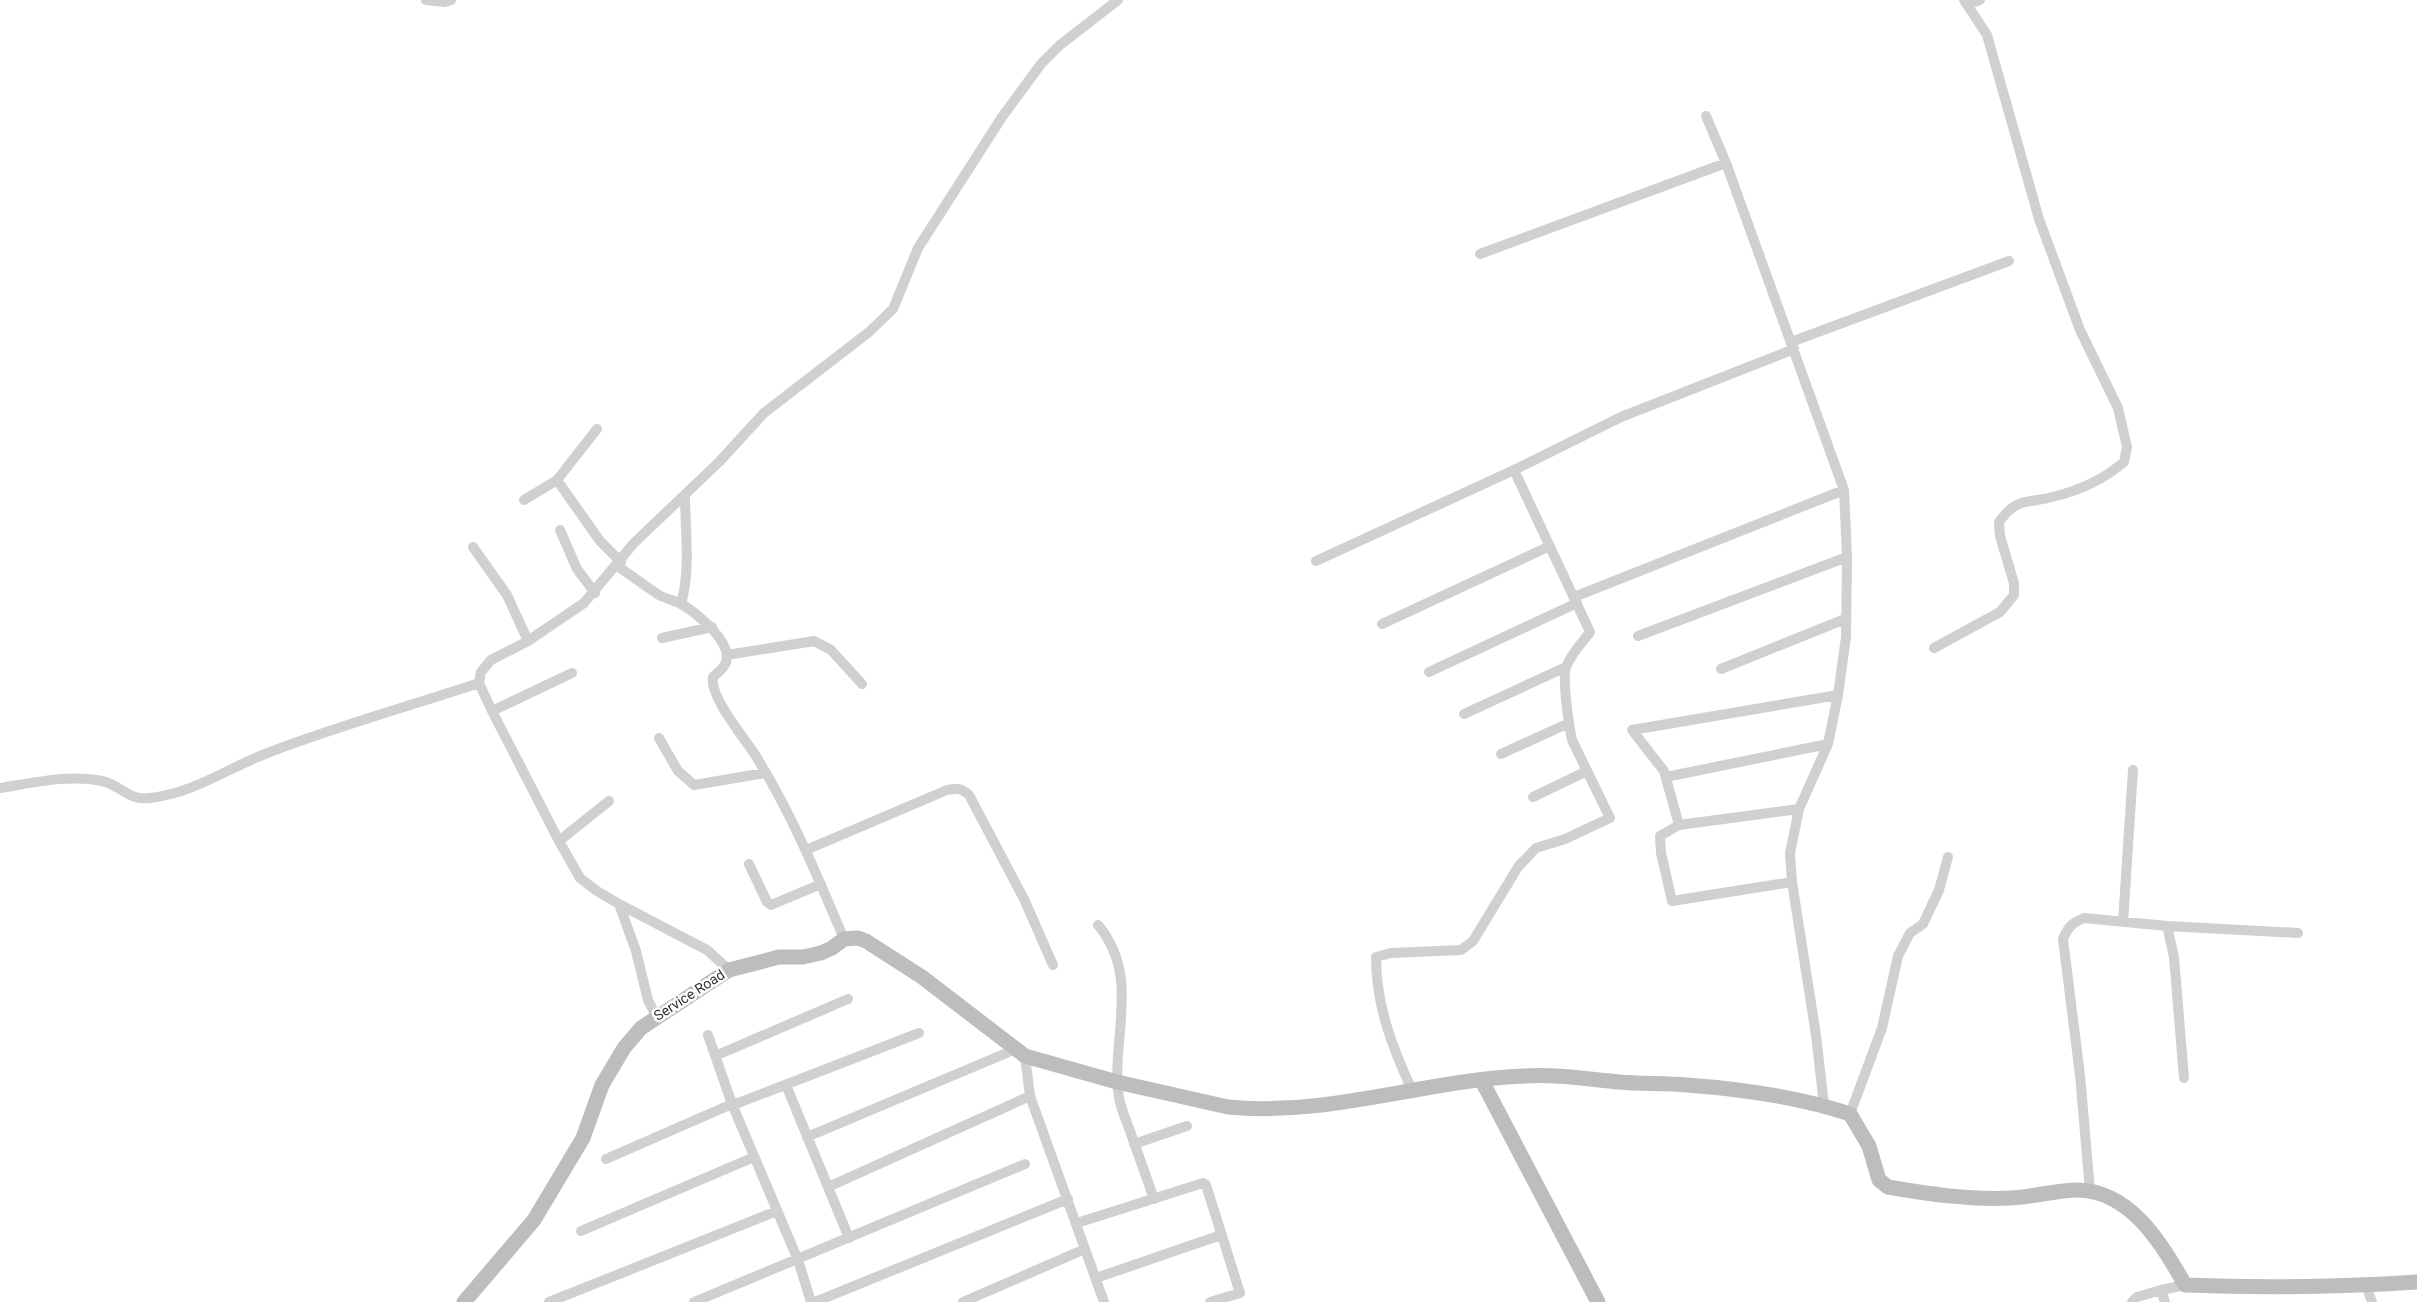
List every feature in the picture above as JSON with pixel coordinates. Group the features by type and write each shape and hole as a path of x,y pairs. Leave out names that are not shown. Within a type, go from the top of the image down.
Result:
{"street":[{"path":"426,0 445,2 451,0"},
{"path":"728,970 706,950 597,892 580,878 492,712 479,683 481,672 491,660 528,641 584,604 619,564 634,543 719,462 764,413 869,332 893,309 918,248 962,178 1041,64 1060,45 1118,0"},
{"path":"1934,648 2000,612 2014,595 2014,583 2000,536 1999,522 2009,508 2030,500 2052,498 2101,479 2124,462 2127,447 2118,408 2080,330 2039,219 1987,35 1967,2 1980,0"},
{"path":"1706,116 1726,163 1844,490 1847,557 1846,637 1838,695 1828,744 1798,809 1790,853 1792,882 1816,1035 1824,1105"},
{"path":"1480,254 1726,163"},
{"path":"1316,562 1646,406 1793,345 2009,261"},
{"path":"524,500 557,480 597,429"},
{"path":"1412,1090 1397,1058 1384,1019 1376,978 1376,957 1390,953 1461,950 1473,941 1518,867 1536,848 1564,839 1610,818 1572,740 1569,723 1566,668 1574,652 1590,632 1514,470"},
{"path":"557,480 600,541 619,564 660,596 681,604 712,627 727,655 725,666 713,677 714,691 794,823 844,939 858,938 922,976 1021,1052 1117,1082 1228,1108 1327,1106 1412,1090 1524,1076 1566,1076 1722,1089 1824,1105 1850,1114 1869,1146 1879,1180 1888,1187 1963,1198 2010,1198 2074,1190 2090,1191 2124,1205 2144,1222 2184,1285"},
{"path":"1428,672 1576,600 1844,490"},
{"path":"681,604 687,584 688,568 684,495"},
{"path":"560,530 577,569 594,593"},
{"path":"1382,624 1550,546"},
{"path":"473,547 507,596 528,641"},
{"path":"1638,636 1847,557"},
{"path":"1722,669 1845,619"},
{"path":"662,638 712,627"},
{"path":"727,655 814,641 831,650 862,684"},
{"path":"1464,714 1566,668"},
{"path":"492,712 572,673"},
{"path":"0,788 77,779 105,782 136,798 151,798 188,790 269,752 479,683"},
{"path":"1680,825 1666,777 1632,730 1838,695"},
{"path":"1501,754 1569,723"},
{"path":"658,738 678,771 694,785 765,773"},
{"path":"1666,777 1828,744"},
{"path":"2123,922 2133,770"},
{"path":"1533,797 1587,771"},
{"path":"806,850 947,790 957,788 964,790 970,795 1024,899 1053,965"},
{"path":"559,841 609,801"},
{"path":"1792,882 1672,901 1661,853 1660,836 1680,825 1798,809"},
{"path":"1850,1114 1882,1028 1898,956 1910,933 1924,924 1939,890 1948,857"},
{"path":"749,864 767,902 771,905 821,884"},
{"path":"619,904 636,951 648,1000 656,1016"},
{"path":"2090,1191 2080,1075 2063,939 2068,927 2084,918 2167,926 2298,933"},
{"path":"1098,925 1110,939 1117,954 1122,977 1117,1082 1120,1101 1154,1199"},
{"path":"2167,926 2174,957 2184,1078"},
{"name":"Service Road","path":"464,1302 534,1220 582,1138 602,1085 641,1028 656,1016 728,970 779,957 803,957 821,954 844,939"},
{"path":"715,1056 848,999"},
{"path":"606,1159 733,1104 919,1034"},
{"path":"708,1036 754,1157 798,1260 811,1302"},
{"path":"1021,1052 1030,1096 1104,1302"},
{"path":"807,1137 1021,1052"},
{"path":"1482,1081 1598,1302"},
{"path":"786,1085 849,1238"},
{"path":"828,1187 1030,1096"},
{"path":"1134,1144 1186,1126"},
{"path":"581,1231 754,1157"},
{"path":"694,1302 1025,1164"},
{"path":"1076,1222 1203,1183 1206,1185 1241,1298 1210,1302"},
{"path":"815,1302 1068,1199"},
{"path":"549,1302 777,1211"},
{"path":"1096,1278 1221,1235"},
{"path":"963,1302 1085,1249"},
{"path":"2132,1302 2137,1297 2184,1285 2236,1287 2366,1285 2417,1282"},
{"path":"2366,1285 2372,1302"},
{"path":"2161,1290 2165,1302"}]}
